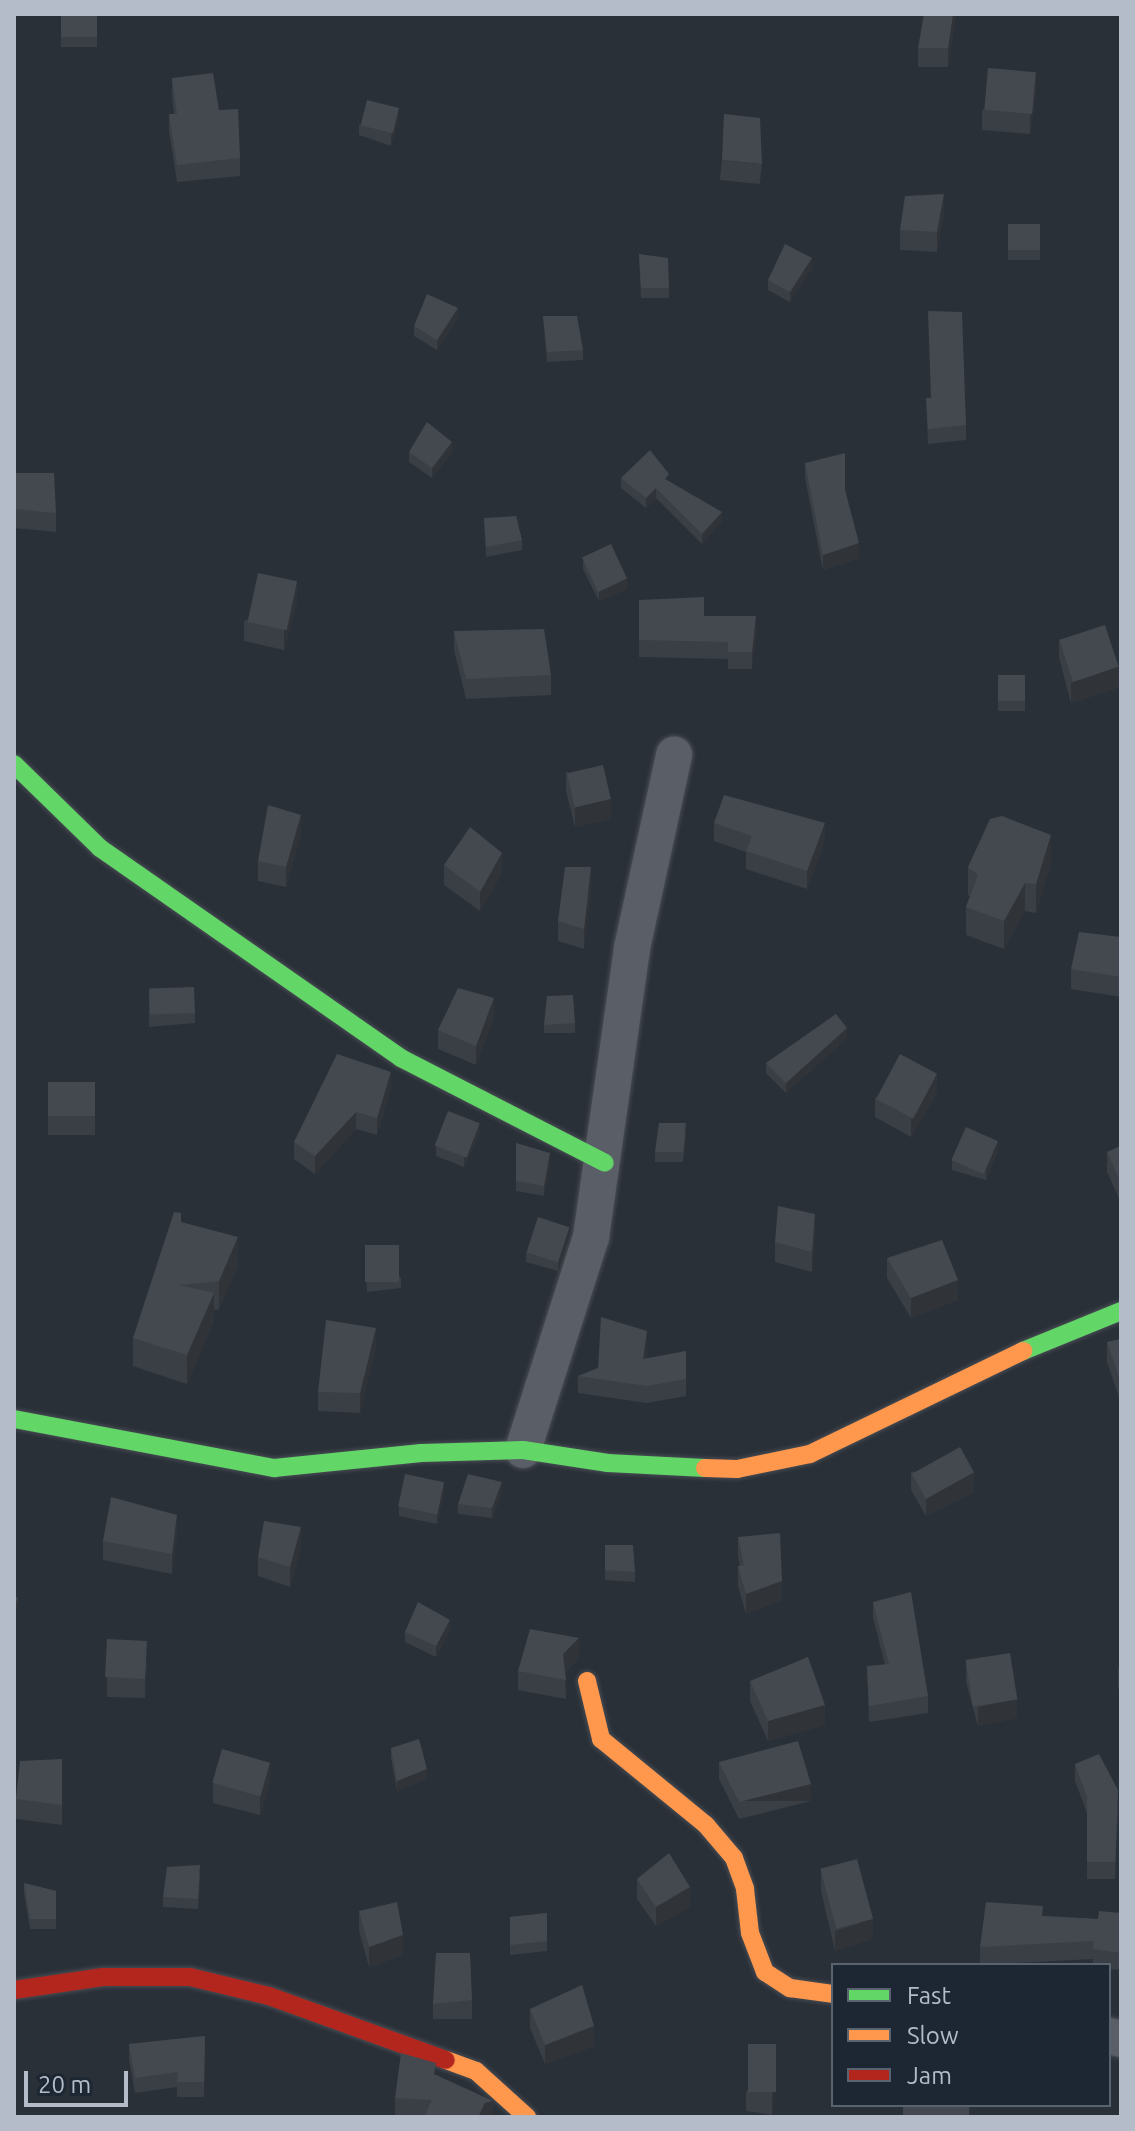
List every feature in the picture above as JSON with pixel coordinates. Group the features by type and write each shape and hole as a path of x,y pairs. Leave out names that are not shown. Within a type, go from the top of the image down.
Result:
{"street":[{"path":"523,1450 591,1237 605,1163 632,948 674,755"},
{"path":"14,764 100,848 401,1058 605,1163"},
{"path":"14,1419 274,1468 421,1453 523,1450 608,1463 737,1469 810,1454 1060,1333 1121,1311"},
{"path":"587,1681 601,1739 706,1825 734,1858 745,1889 750,1933 765,1972 790,1988 831,1994"},
{"path":"14,1990 103,1977 190,1977 269,1996 476,2071 527,2117"}],"building":[{"path":"61,14 97,14 97,37 61,37"},
{"path":"924,14 953,14 948,48 918,48"},
{"path":"988,68 1036,72 1032,114 984,110"},
{"path":"213,73 219,110 238,109 240,158 177,165 169,114 177,114 172,78"},
{"path":"367,100 399,108 393,133 361,125"},
{"path":"724,114 760,118 762,164 722,160"},
{"path":"944,194 937,232 900,230 905,196"},
{"path":"1008,224 1040,224 1040,250 1008,250"},
{"path":"785,244 812,258 790,292 768,280"},
{"path":"639,254 668,258 669,288 641,288"},
{"path":"427,294 458,308 437,340 414,326"},
{"path":"928,311 962,312 966,425 928,429 926,398 931,398"},
{"path":"543,316 577,316 583,350 547,352"},
{"path":"427,422 452,442 432,468 409,452"},
{"path":"650,450 669,474 665,479 722,512 702,534 656,488 646,498 621,478"},
{"path":"845,453 845,490 859,543 823,555 805,463"},
{"path":"14,473 54,473 56,513 14,509"},
{"path":"516,516 522,540 486,547 484,518"},
{"path":"611,544 627,578 598,592 582,558"},
{"path":"258,573 297,581 287,630 248,622"},
{"path":"704,597 704,616 756,616 752,652 728,652 728,642 639,640 639,600"},
{"path":"1105,625 1119,667 1073,682 1059,640"},
{"path":"544,629 551,675 466,679 454,631"},
{"path":"998,675 1025,675 1025,701 998,701"},
{"path":"603,765 611,799 575,807 567,773"},
{"path":"724,795 825,823 807,871 746,851 752,836 714,823"},
{"path":"268,805 301,815 286,867 258,861"},
{"path":"1002,816 1051,835 1036,884 1025,883 1004,921 966,907 978,875 968,867 990,819"},
{"path":"470,827 502,853 480,892 444,865"},
{"path":"565,867 591,867 584,929 558,921"},
{"path":"1079,932 1121,937 1121,977 1071,969"},
{"path":"194,987 195,1013 150,1015 149,989"},
{"path":"458,988 494,998 476,1046 438,1030"},
{"path":"573,995 575,1023 544,1025 547,996"},
{"path":"836,1014 847,1028 786,1083 766,1063"},
{"path":"337,1054 391,1072 377,1118 356,1112 315,1156 294,1142"},
{"path":"900,1054 937,1074 913,1119 876,1099"},
{"path":"48,1082 95,1082 95,1116 48,1116"},
{"path":"448,1111 480,1123 466,1158 435,1146"},
{"path":"659,1123 686,1123 683,1152 655,1152"},
{"path":"966,1127 998,1141 983,1174 951,1160"},
{"path":"516,1143 550,1153 544,1186 516,1181"},
{"path":"1121,1146 1121,1183 1107,1152"},
{"path":"778,1206 815,1214 812,1252 775,1242"},
{"path":"174,1212 181,1213 181,1222 238,1237 219,1281 179,1285 214,1293 187,1355 133,1338"},
{"path":"538,1217 569,1227 558,1262 527,1252"},
{"path":"942,1240 958,1280 911,1298 887,1258"},
{"path":"365,1245 399,1245 399,1282 365,1282"},
{"path":"601,1317 647,1331 643,1359 686,1351 686,1379 647,1386 578,1376 598,1368"},
{"path":"326,1320 376,1328 360,1393 318,1392"},
{"path":"1121,1339 1121,1383 1107,1342"},
{"path":"960,1447 974,1472 926,1499 912,1474"},
{"path":"405,1474 444,1482 437,1515 398,1506"},
{"path":"468,1474 502,1482 492,1508 458,1504"},
{"path":"111,1497 177,1515 172,1554 103,1541"},
{"path":"264,1521 301,1527 290,1567 258,1557"},
{"path":"780,1533 782,1581 746,1594 738,1566 744,1565 738,1537"},
{"path":"605,1545 633,1545 635,1572 605,1570"},
{"path":"911,1592 928,1696 869,1706 867,1666 889,1664 873,1602"},
{"path":"418,1602 450,1620 436,1646 405,1632"},
{"path":"530,1629 579,1638 563,1654 566,1680 518,1671"},
{"path":"107,1639 147,1641 145,1679 105,1677"},
{"path":"1010,1653 1017,1699 973,1706 966,1660"},
{"path":"808,1657 825,1705 768,1721 750,1681"},
{"path":"419,1739 427,1769 397,1781 391,1748"},
{"path":"798,1741 811,1784 739,1802 719,1762"},
{"path":"222,1749 270,1763 260,1796 212,1783"},
{"path":"1099,1754 1118,1790 1115,1862 1087,1862 1087,1797 1075,1764"},
{"path":"62,1759 62,1805 16,1799 20,1761"},
{"path":"669,1853 690,1887 656,1907 637,1879"},
{"path":"857,1859 873,1919 836,1929 820,1869"},
{"path":"200,1865 198,1899 163,1897 167,1867"},
{"path":"24,1883 56,1891 56,1919 30,1919"},
{"path":"397,1902 403,1935 369,1947 359,1911"},
{"path":"986,1902 1043,1906 1042,1916 1098,1919 1099,1911 1121,1913 1121,1953 1093,1949 1094,1941 980,1947"},
{"path":"547,1913 547,1941 510,1945 510,1917"},
{"path":"436,1953 470,1953 472,2000 433,2004"},
{"path":"582,1985 594,2026 545,2045 530,2009"},
{"path":"205,2036 204,2082 177,2082 178,2072 135,2078 129,2044"},
{"path":"748,2044 776,2044 776,2092 748,2092"},
{"path":"401,2053 436,2063 434,2074 493,2101 485,2103 478,2117 424,2117 432,2100 395,2098"},
{"path":"903,2107 969,2107 969,2117 903,2117"}],"traffic: fast":[{"path":"14,764 100,848 401,1058 605,1163"},
{"path":"1023,1351 1121,1311"},
{"path":"14,1419 274,1468 421,1453 523,1450 608,1463 705,1468"}],"traffic: slow":[{"path":"705,1468 737,1469 810,1454 1023,1351"},
{"path":"587,1681 601,1739 706,1825 734,1858 745,1889 750,1933 765,1972 790,1988 831,1994"},
{"path":"446,2060 476,2071 527,2117"}],"traffic: jam":[{"path":"14,1990 103,1977 190,1977 269,1996 446,2060"}]}
